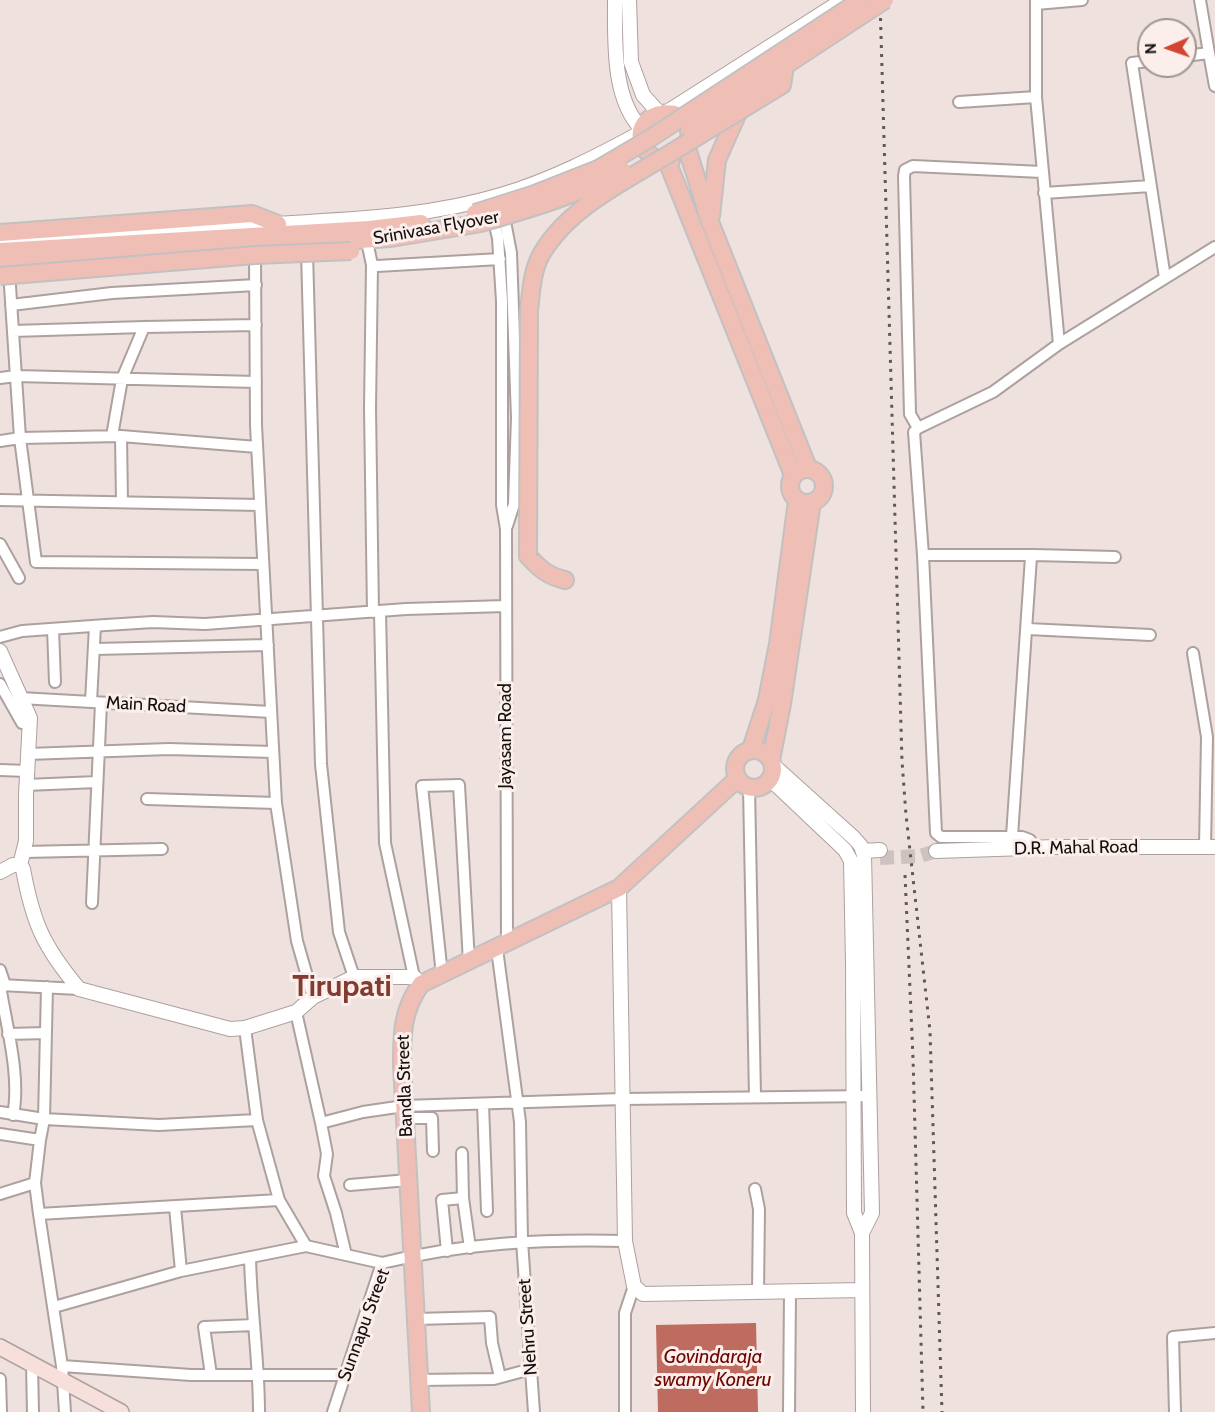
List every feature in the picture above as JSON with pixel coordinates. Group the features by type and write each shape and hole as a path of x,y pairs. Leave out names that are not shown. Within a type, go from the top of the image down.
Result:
{"main road":[{"name":"Srinivasa Flyover","path":"0,251 369,229 430,222 475,213 532,195 598,169 649,139 861,0"},
{"name":"Srinivasa Flyover","path":"2,268 391,238 481,223 533,208 601,183 885,0"},
{"path":"565,580 551,577 528,556 529,311 533,277 540,255 573,216 620,184 782,85 785,66"},
{"path":"710,222 717,160 741,105"},
{"path":"663,112 681,118 687,124 689,144 710,222 800,472 664,161 647,153 642,144 645,122 663,112"},
{"path":"664,161 681,156 689,144"},
{"path":"0,233 252,214 278,224"},
{"path":"2,268 360,248"},
{"path":"800,472 816,471 824,481 822,494 804,502"},
{"path":"800,472 790,489 804,502"},
{"path":"751,749 767,700 804,502"},
{"path":"418,981 442,975 619,888 743,783 763,786 771,768 782,704 804,502"},
{"path":"743,783 735,770 736,760 742,753 751,749 765,753 771,768"},
{"name":"Bandla Street","path":"418,981 402,1031 411,1256 421,1412"},
{"path":"0,1347 32,1369"},
{"path":"0,1357 64,1380 121,1412"},
{"path":"64,1380 103,1412"}],"street":[{"path":"0,243 120,232 399,216 493,197 544,181 580,166 642,131 627,108 621,87 615,0"},
{"path":"629,0 632,62 643,94 663,112 843,0"},
{"path":"1059,344 1036,97 1036,2 1082,0"},
{"path":"1200,0 1215,86"},
{"path":"689,144 741,105 837,40"},
{"path":"1197,54 1209,53"},
{"path":"1137,62 1132,63 1165,278"},
{"path":"958,102 1036,97"},
{"path":"263,564 36,562 20,438 11,305 2,268 360,248 444,237 549,210 664,161"},
{"path":"918,428 910,414 905,170 913,166 1042,172"},
{"path":"1044,193 1152,186"},
{"name":"Jayasam Road","path":"493,197 511,253 517,418 514,504 506,529"},
{"name":"Jayasam Road","path":"501,223 502,505 506,529 502,946 518,1103"},
{"path":"1033,848 1030,840 1022,837 940,837 936,834 923,555 914,436 918,428 993,392 1059,344 1215,247"},
{"path":"2,985 79,989 230,1029 245,1028 296,1012 313,997 354,977 418,981 385,843 370,408 372,265 360,248"},
{"path":"307,252 321,764 339,932 354,977"},
{"path":"255,255 257,447 276,803 297,941 313,997"},
{"path":"372,265 500,259"},
{"path":"11,305 112,292 256,285"},
{"path":"13,331 256,326"},
{"path":"122,501 116,436 122,379 144,327"},
{"path":"0,378 16,376 256,382"},
{"path":"0,441 20,438 116,436 257,447"},
{"path":"0,500 260,505"},
{"path":"0,544 19,578"},
{"path":"923,555 1115,557"},
{"path":"1012,836 1031,560 1034,555"},
{"path":"0,637 22,631 153,622 205,624 406,609 505,606"},
{"path":"92,903 100,752 96,702 95,626"},
{"path":"54,629 55,682"},
{"path":"1028,629 1150,635"},
{"path":"95,649 268,645"},
{"path":"0,651 30,718 26,778 26,841 22,859 35,921 43,941 79,989"},
{"path":"1193,653 1207,737 1210,847"},
{"path":"0,684 22,723"},
{"name":"Main Road","path":"20,698 271,712"},
{"path":"1203,717 1215,716"},
{"path":"28,754 169,749 273,752"},
{"path":"771,768 830,815 854,838 864,855 872,1213 862,1233"},
{"path":"771,768 850,857 854,962 854,1213 862,1233 863,1412"},
{"path":"0,770 26,778 98,782"},
{"path":"743,783 755,1096"},
{"path":"442,975 422,786 459,785 469,962"},
{"path":"147,799 276,803"},
{"name":"D.R. Mahal Road","path":"936,851 1210,847"},
{"path":"0,872 22,859 94,851 162,849"},
{"path":"864,855 880,854"},
{"path":"619,888 624,1241 634,1286 625,1313 625,1412"},
{"path":"0,970 15,1078 16,1100 13,1115"},
{"path":"47,987 44,1119 35,1183 64,1380 65,1412"},
{"path":"296,1012 327,1154 324,1176 346,1255"},
{"path":"245,1028 257,1120 279,1200 306,1246"},
{"path":"8,1034 46,1033"},
{"path":"321,1123 363,1112 404,1112 483,1104 870,1095"},
{"name":"Nehru Street","path":"518,1103 522,1241 534,1412"},
{"path":"483,1104 487,1211"},
{"path":"0,1112 44,1119 159,1125 257,1120"},
{"path":"404,1112 432,1118 433,1151"},
{"path":"0,1134 40,1140"},
{"path":"462,1153 463,1198 470,1248"},
{"path":"350,1185 408,1180"},
{"path":"0,1194 35,1183"},
{"path":"755,1189 759,1209 758,1293"},
{"path":"447,1251 442,1200 463,1198"},
{"path":"39,1214 279,1200"},
{"path":"176,1207 181,1271"},
{"name":"Sunnapu Street","path":"333,1412 382,1263 411,1256 522,1241 558,1239 624,1241"},
{"path":"54,1306 181,1271 306,1246 382,1263"},
{"path":"250,1257 259,1375 259,1412"},
{"path":"634,1286 643,1294 862,1290"},
{"path":"789,1412 790,1293"},
{"path":"416,1319 490,1317 492,1343 500,1377"},
{"path":"211,1375 204,1326 254,1325"},
{"path":"1175,1412 1173,1337 1215,1333"},
{"path":"32,1369 33,1412"},
{"path":"420,1380 500,1377 531,1369"},
{"path":"64,1380 211,1375 346,1375"},
{"path":"0,1379 2,1412"}],"water":[{"name":"Govindaraja swamy Koneru","path":"756,1323 758,1412 658,1412 656,1325"}],"tunnel":[{"path":"880,858 920,856 936,851"}],"railway":[{"path":"880,0 902,761 930,1031 942,1412"},
{"path":"905,875 913,1058 923,1412"}],"district":[{"name":"Tirupati","path":"342,987"}]}
